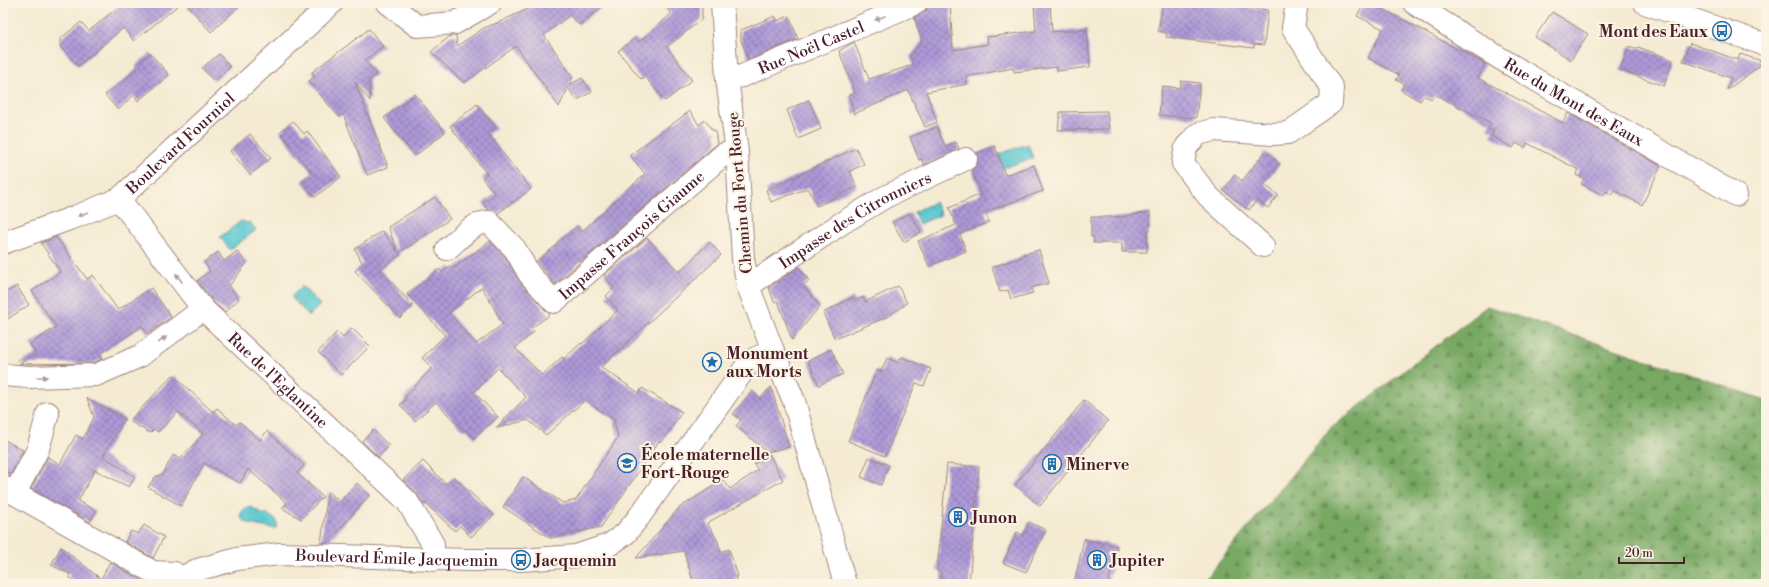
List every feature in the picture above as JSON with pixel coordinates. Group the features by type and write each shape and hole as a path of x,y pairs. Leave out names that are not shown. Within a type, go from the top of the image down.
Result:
{"street":[{"name":"Boulevard Fourniol","path":"3,243 75,217 118,199 332,3"},
{"path":"388,3 417,26 455,23 490,3"},
{"name":"Chemin du Fort Rouge","path":"722,3 728,79 737,152 743,259 748,286 794,401 846,584"},
{"name":"Rue Noël Castel","path":"728,79 742,76 916,3"},
{"path":"1263,246 1208,196 1183,163 1186,147 1198,134 1213,130 1273,134 1288,133 1332,103 1332,88 1293,28 1297,3"},
{"name":"Rue du Mont des Eaux","path":"1414,3 1446,25 1530,76 1736,195"},
{"path":"1649,4 1766,45"},
{"name":"Impasse François Giaume","path":"447,249 474,227 483,222 489,222 515,249 529,274 554,302 724,154 737,152"},
{"name":"Impasse des Citronniers","path":"748,286 842,223 885,197 966,159"},
{"name":"Rue de l'Eglantine","path":"118,199 203,309 407,501 433,544 433,560"},
{"path":"3,375 29,377 96,375 140,356 203,309"},
{"name":"Boulevard Émile Jacquemin","path":"175,582 197,570 237,558 279,554 433,560 520,560 576,556 609,545 625,534 639,517 748,364 756,358 773,351"},
{"path":"48,413 38,449 9,490 153,572 174,573 175,582"}],"green space":[{"path":"1487,306 1766,400 1766,584 1207,584 1206,578 1330,429"}],"water":[{"path":"1028,144 1033,158 1001,169 999,164 1001,161 999,154"},
{"path":"935,202 941,215 919,224 914,212"},
{"path":"241,221 247,223 250,222 256,230 230,250 220,237"},
{"path":"302,286 320,305 309,316 291,297"},
{"path":"247,507 253,508 264,515 266,513 277,521 277,527 275,529 263,527 244,520 241,517 241,512"}],"building":[{"path":"123,3 181,3 134,41 123,28 78,66 60,46 60,39 81,22 89,31"},
{"path":"185,3 243,3 211,32"},
{"path":"541,3 607,3 579,25 570,15 544,35 573,77 569,85 582,78 592,92 577,100 568,88 559,107 516,46 464,83 431,52 450,36 456,35 457,46 484,28"},
{"path":"663,3 702,3 702,19 667,47 692,80 665,101 645,77 641,79 618,51 635,38 639,42 671,14"},
{"path":"928,3 950,3 953,50 988,44 987,37 1036,31 1034,3 1050,3 1052,32 1087,29 1090,67 1057,71 1057,67 1014,72 1013,68 966,77 967,84 926,92 937,122 925,127 908,90 854,114 849,95 855,93 839,51 854,42 869,79 913,65 910,57 922,41 914,17 926,11"},
{"path":"1163,3 1206,3 1268,10 1264,45 1254,44 1254,48 1166,37 1167,33 1158,31"},
{"path":"1364,3 1372,3 1485,64 1478,78 1563,123 1568,113 1661,166 1642,205 1614,190 1612,195 1606,191 1604,195 1581,184 1584,179 1576,175 1579,170 1527,143 1525,148 1516,143 1513,148 1491,136 1494,131 1488,129 1491,123 1434,94 1432,99 1424,96 1420,101 1401,90 1404,84 1396,80 1399,75 1368,58 1383,29 1357,16"},
{"path":"1552,12 1588,34 1571,60 1535,37"},
{"path":"775,16 777,21 789,16 798,39 749,60 741,40 741,30"},
{"path":"369,29 383,46 365,60 376,74 369,80 370,101 355,82 388,167 367,175 343,114 339,117 309,81 315,76 312,72"},
{"path":"1690,43 1738,60 1740,54 1765,62 1727,90 1731,78 1683,61"},
{"path":"1629,46 1637,49 1638,47 1673,60 1664,86 1620,70"},
{"path":"150,53 169,75 138,101 134,95 118,110 105,95 138,68 136,65"},
{"path":"219,54 230,67 214,81 202,68"},
{"path":"1181,81 1200,83 1196,118 1159,115 1162,86 1180,88"},
{"path":"415,94 445,132 415,156 384,118"},
{"path":"809,100 821,129 798,139 787,110"},
{"path":"477,104 496,128 488,134 531,189 498,213 488,210 483,203 495,194 482,178 487,174 450,126"},
{"path":"690,111 699,125 705,120 713,131 715,130 717,144 555,284 536,261 557,245 556,244 577,226 581,232 645,174 630,155"},
{"path":"1107,111 1109,129 1058,130 1060,112"},
{"path":"293,121 304,134 307,131 341,177 315,197 302,181 312,173 280,132"},
{"path":"937,127 945,146 956,142 959,149 924,165 922,159 919,160 910,137"},
{"path":"250,134 271,158 250,175 230,151"},
{"path":"995,146 1005,175 1034,165 1043,191 985,212 989,222 960,234 966,251 929,266 918,241 956,225 949,208 981,194 972,170 976,166 978,160 977,153"},
{"path":"856,148 864,164 850,171 857,187 817,206 808,188 771,202 766,190"},
{"path":"1265,152 1280,164 1264,184 1278,195 1268,208 1257,200 1249,210 1223,190 1235,175 1242,181"},
{"path":"435,197 450,219 399,253 400,255 380,269 413,306 400,318 355,271 363,264 355,249 382,231 398,252 388,227"},
{"path":"1150,212 1150,230 1147,231 1147,252 1122,252 1122,243 1093,243 1094,237 1091,237 1091,217 1121,217"},
{"path":"910,213 921,232 904,242 892,222"},
{"path":"56,237 87,279 93,275 118,310 151,288 171,317 148,334 142,326 100,354 103,358 93,363 19,364 36,354 30,344 56,327 32,291 60,272 41,243"},
{"path":"647,238 679,272 710,242 721,255 601,367 639,393 642,388 682,412 662,442 659,441 601,527 550,538 503,507 523,477 563,503 576,500 618,437 614,420 585,400 546,435 528,420 496,428 526,397 498,368 474,392 498,417 475,438 466,429 464,431 436,402 415,421 400,405 406,400 404,398 432,368 422,358 445,335 407,294 440,269 442,273 450,266 453,269 490,241 505,257 520,282 550,315 531,328 534,332 515,348 542,375 562,357 564,359 581,343 582,344 618,310 606,296 614,288 604,275","holes":["482,287 503,324 476,344 449,313"]},
{"path":"1039,250 1049,283 1031,288 1033,293 1011,299 1008,290 1000,292 992,267 1022,257 1021,255"},
{"path":"237,251 247,263 229,286 239,299 225,312 212,301 197,281 210,271 204,262 218,252 224,261"},
{"path":"799,267 809,281 803,285 820,306 792,340 778,301 774,302 769,287"},
{"path":"17,286 29,305 3,322 3,294"},
{"path":"898,286 907,303 889,316 835,339 823,313 853,297 855,301 863,297 865,302"},
{"path":"352,328 370,346 341,375 318,352 337,332 343,338"},
{"path":"831,349 843,374 819,385 808,361"},
{"path":"901,357 931,369 924,386 916,383 885,456 848,441 877,370 881,372 887,358 899,363"},
{"path":"173,375 213,412 217,408 236,425 240,422 260,440 267,431 304,465 297,473 323,497 301,519 282,508 287,503 248,469 240,483 204,463 181,506 148,487 155,477 163,474 173,455 180,459 203,434 178,412 158,432 154,429 150,433 129,421"},
{"path":"771,387 789,447 767,452 736,426 741,420 733,414 752,391 760,398"},
{"path":"87,398 125,419 103,456 135,477 129,487 95,470 78,501 96,511 90,522 31,489 48,457 60,464 76,435 83,439 94,417"},
{"name":"Minerve","path":"1084,400 1108,421 1040,506 1015,485"},
{"path":"373,430 389,446 378,457 362,441"},
{"path":"3,439 23,450 11,474 3,470"},
{"path":"769,454 783,480 707,523 717,539 721,552 729,549 738,576 735,577 738,584 694,584 684,551 636,558 679,508 723,480 730,489 758,470 754,464"},
{"path":"869,457 889,465 881,485 861,477"},
{"path":"423,461 446,484 454,477 494,515 471,537 460,526 455,531 425,503 424,505 416,492 403,480"},
{"name":"Junon","path":"947,464 979,467 969,584 941,584 941,571 937,571"},
{"path":"357,483 370,495 327,543 321,543 328,491 340,502"},
{"path":"1029,522 1046,530 1026,572 1003,563 1017,532 1023,535"},
{"path":"144,525 164,537 153,558 125,542 131,531 138,534"},
{"name":"Jupiter","path":"1084,539 1117,546 1108,584 1074,584"},
{"path":"61,547 101,579 110,562 141,580 139,584 80,584 69,577 70,574 51,565"}],"place":[{"name":"Mont des Eaux","path":"1722,31"},
{"name":"Monument aux Morts","path":"712,362"},
{"name":"École maternelle Fort-Rouge","path":"627,463"},
{"name":"Minerve","path":"1052,464"},
{"name":"Junon","path":"958,517"},
{"name":"Jacquemin","path":"521,560"},
{"name":"Jupiter","path":"1097,560"}]}
